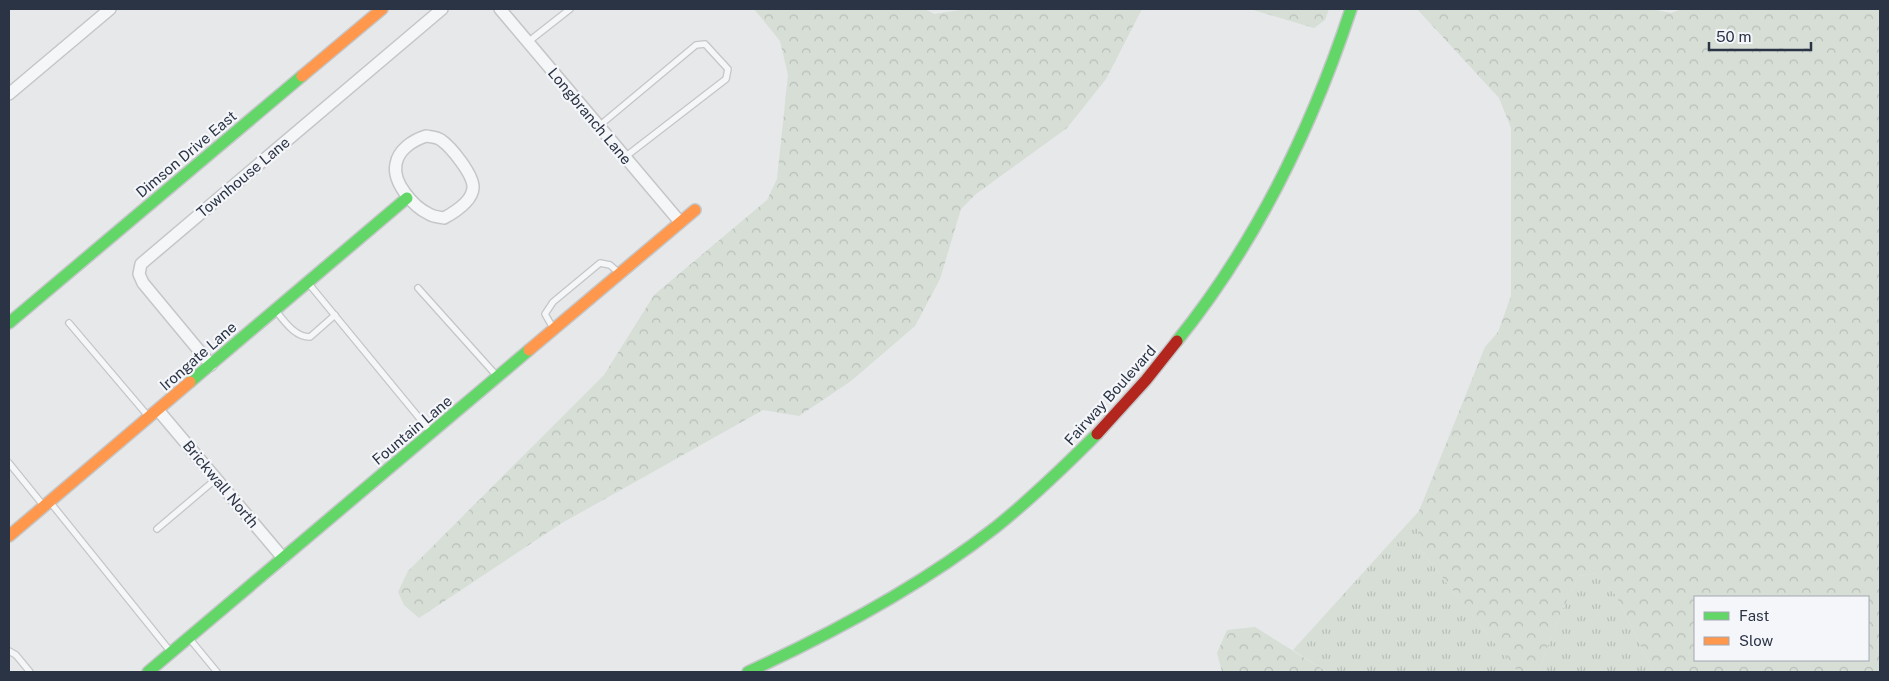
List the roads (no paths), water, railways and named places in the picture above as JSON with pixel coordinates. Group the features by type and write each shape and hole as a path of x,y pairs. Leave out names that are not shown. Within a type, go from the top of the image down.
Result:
{"street":[{"path":"9,94 110,9"},
{"name":"Dimson Drive East","path":"9,323 382,9"},
{"name":"Townhouse Lane","path":"211,365 143,283 139,274 140,264 442,9"},
{"name":"Fairway Boulevard","path":"748,672 811,642 888,601 997,527 1057,474 1140,387 1175,345 1221,281 1278,186 1308,124 1351,9"},
{"name":"Longbranch Lane","path":"504,10 528,42 680,222"},
{"path":"426,136 440,138 451,149 472,178 474,189 456,211 444,218 430,215 407,198 399,181 395,165 402,151 415,140 426,136"},
{"name":"Irongate Lane","path":"9,536 407,198"},
{"name":"Fountain Lane","path":"148,672 695,210"},
{"name":"Brickwall North","path":"158,410 283,558"}],"lane":[{"path":"528,42 570,9"},
{"path":"598,126 696,45 705,44 728,69 726,79 625,157"},
{"path":"554,330 545,314 553,302 560,296 600,263 610,264 620,274"},
{"path":"308,282 432,433"},
{"path":"418,288 498,377"},
{"path":"275,310 293,330 303,337 310,337 335,315"},
{"path":"69,323 149,418"},
{"path":"9,463 47,504 171,652"},
{"path":"157,529 216,479"},
{"path":"189,638 217,672"},
{"path":"9,651 16,655 30,672"}]}
